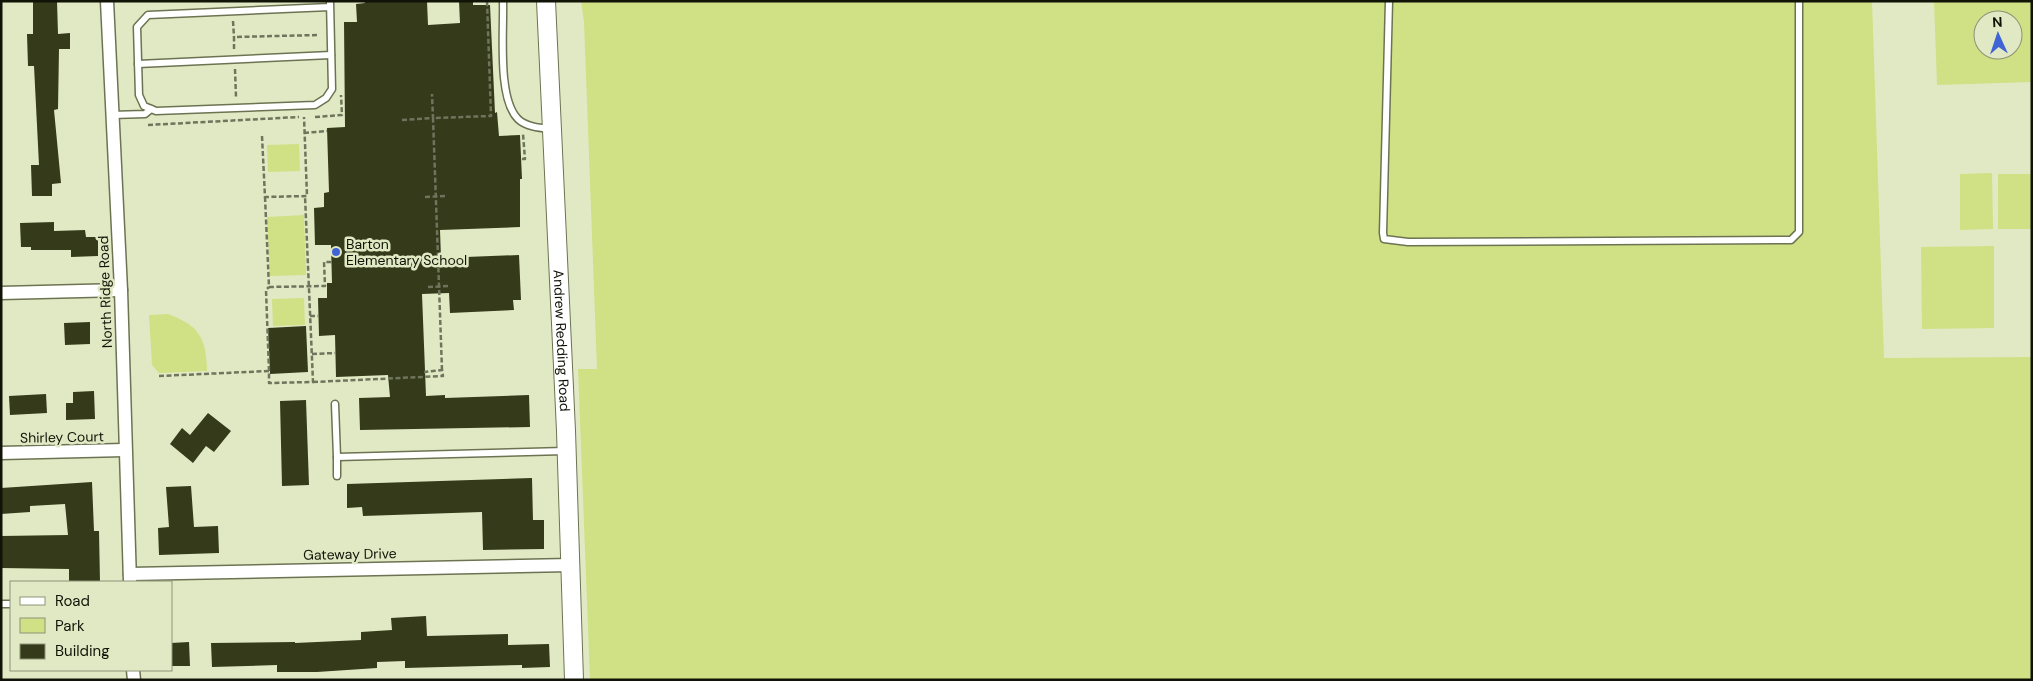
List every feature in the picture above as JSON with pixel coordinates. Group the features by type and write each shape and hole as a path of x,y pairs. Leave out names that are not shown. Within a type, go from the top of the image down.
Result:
{"street":[{"name":"North Ridge Road","path":"107,1 130,578"},
{"name":"Andrew Redding Road","path":"546,1 574,680"},
{"path":"1,293 120,290"},
{"name":"Shirley Court","path":"1,452 124,450"},
{"name":"Gateway Drive","path":"130,578 570,565"}],"lane":[{"path":"503,1 507,95 511,109 523,122 534,127 552,129"},
{"path":"1389,1 1383,233 1384,239 1408,242 1791,240 1799,232 1798,1"},
{"path":"330,4 332,89 326,98 315,105 156,111 144,106 138,95 137,27 148,15 233,11 330,4"},
{"path":"138,64 331,55"},
{"path":"112,115 145,114 151,109"},
{"path":"335,404 337,476"},
{"path":"337,457 566,451"}],"path":[{"path":"402,120 491,116 487,1"},
{"path":"233,11 234,52"},
{"path":"234,37 318,35"},
{"path":"235,69 236,98"},
{"path":"262,136 269,287 266,290 270,383 443,376 432,94"},
{"path":"342,116 346,115"},
{"path":"304,117 313,382"},
{"path":"144,125 237,120"},
{"path":"522,159 525,159 523,122"},
{"path":"304,132 327,131"},
{"path":"264,198 306,196"},
{"path":"425,197 445,196"},
{"path":"269,287 326,286 324,262 332,262"},
{"path":"428,287 449,286"},
{"path":"310,316 318,316"},
{"path":"312,354 335,353"},
{"path":"424,372 442,370"},
{"path":"159,376 269,372"}],"green space":[{"path":"581,1 1872,1 1884,358 2032,357 2032,680 590,680 578,369 597,369 584,22"},
{"path":"1934,1 2032,1 2032,82 1937,85"},
{"path":"299,144 300,171 268,172 267,145"},
{"path":"1992,173 1993,229 1960,230 1960,174"},
{"path":"1998,174 2031,174 2031,229 1998,229"},
{"path":"304,215 306,275 270,276 267,217"},
{"path":"1994,246 1994,328 1922,329 1921,247"},
{"path":"304,298 305,325 273,326 272,299"},
{"path":"168,314 187,323 199,335 205,350 207,371 159,373 152,365 149,315"}],"building":[{"path":"33,1 57,1 58,34 70,33 70,49 59,49 58,109 54,110 61,183 52,184 52,196 32,196 31,165 39,165 34,66 28,66 27,34 33,34"},
{"path":"364,1 427,1 428,25 460,23 459,1 473,1 473,5 490,5 495,113 497,112 499,136 520,135 522,179 520,179 520,227 440,230 441,258 519,255 521,300 513,300 514,310 450,313 449,293 422,294 426,396 445,395 445,398 529,395 530,427 360,430 359,398 390,397 388,375 336,377 335,335 319,336 318,298 327,298 327,283 332,283 331,245 315,245 314,208 324,207 324,193 329,192 327,128 345,127 344,22 357,22 356,4 365,3"},
{"path":"54,222 54,231 85,230 86,237 98,237 98,256 71,257 71,250 31,250 31,247 21,247 20,223"},
{"path":"90,322 90,344 65,345 64,323"},
{"path":"306,326 308,372 270,374 268,328"},
{"path":"94,391 95,419 66,420 66,403 73,403 73,392"},
{"path":"46,394 47,413 10,415 9,396"},
{"path":"306,400 309,485 282,486 280,401"},
{"path":"208,413 231,431 214,452 206,446 193,463 170,444 182,428 190,435"},
{"path":"532,478 533,520 544,520 544,549 483,550 482,512 363,516 362,507 347,508 347,484"},
{"path":"92,482 94,531 99,531 100,581 69,581 69,569 1,568 1,536 68,535 65,504 30,506 30,512 1,514 1,488"},
{"path":"191,486 194,527 218,526 219,553 159,555 158,528 169,527 166,487"},
{"path":"426,616 427,636 508,634 508,645 549,644 550,667 522,668 522,665 405,668 405,661 377,662 377,668 317,672 277,672 277,665 212,667 211,643 295,643 361,640 361,632 392,630 391,618"},
{"path":"189,642 190,666 172,666 172,643"}],"place":[{"name":"Barton Elementary School","path":"336,252"}]}
